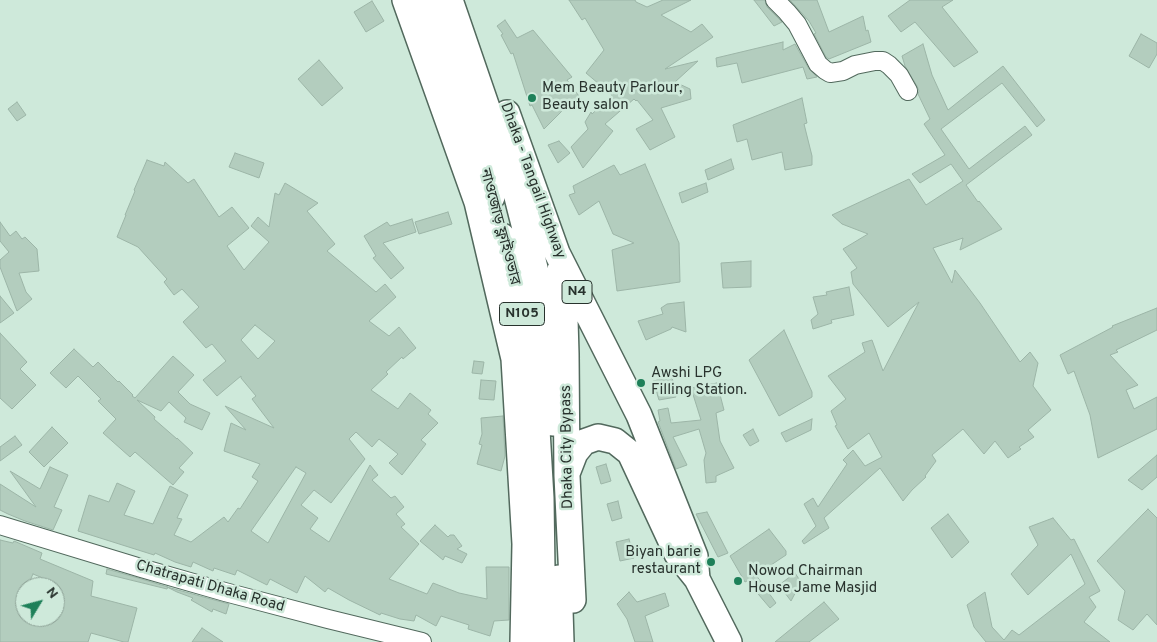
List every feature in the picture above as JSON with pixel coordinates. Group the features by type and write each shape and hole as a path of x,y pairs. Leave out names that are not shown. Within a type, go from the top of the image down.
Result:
{"highway":[{"path":"405,0 477,202 514,359 525,544 523,642"},
{"name":"নাওজোড় ফ্লাইওভার","path":"426,0 470,123 497,216 530,347 541,498 543,642"},
{"name":"নাওজোড় ফ্লাইওভার","path":"450,0 515,189 535,268 551,372 561,642"},
{"name":"Dhaka - Tangail Highway","path":"466,0 557,253 639,415 695,556 698,579"},
{"name":"Dhaka City Bypass","path":"557,253 565,319 567,476 575,642"},
{"name":"Dhaka - Tangail Highway","path":"567,476 575,453 584,442 598,437 615,441 630,454 677,554 698,579 729,642"}],"street":[{"path":"775,0 797,24 818,64 825,70 830,73 843,71 856,65 883,61 899,76 908,91"},
{"name":"Chatrapati Dhaka Road","path":"0,525 225,592 422,642"}],"building":[{"path":"569,0 635,0 647,7 663,0 691,0 661,15 691,32 702,24 713,37 665,69 698,61 675,82 690,89 691,99 661,108 675,137 650,150 636,129 653,120 637,100 634,99 605,124 613,131 583,168 571,147 588,129 585,122 591,112 592,114 612,95 586,73 604,50 585,18 582,20"},
{"path":"754,0 765,0 767,7 782,22 774,26"},
{"path":"790,0 817,0 829,32 863,16 866,31 868,30 871,42 829,59 826,57 809,21"},
{"path":"910,0 953,0 942,7 978,52 954,67 915,22 901,32 888,16"},
{"path":"372,1 384,21 366,32 354,12"},
{"path":"505,20 517,38 533,30 572,77 567,80 585,104 563,110 544,129 532,105 530,106 513,53 511,54 501,35 503,34 497,26"},
{"path":"1141,34 1157,43 1157,54 1149,68 1129,56"},
{"path":"783,42 783,50 795,44 809,69 817,77 807,79 803,67 742,83 737,63 717,67 716,58"},
{"path":"923,44 932,75 948,110 1003,66 1045,120 1037,127 1002,83 941,129 969,169 1025,126 1032,135 966,185 1002,229 960,250 963,238 933,248 952,283 955,270 1020,362 1030,352 1038,363 1033,386 1051,410 1028,430 1034,437 1019,447 1021,449 1008,458 995,441 984,454 963,429 932,455 936,461 926,477 903,501 880,468 824,518 829,528 804,544 802,541 816,526 804,504 813,498 818,507 847,464 843,460 853,450 865,466 882,457 869,433 848,449 835,426 837,425 831,411 846,399 828,376 865,352 862,343 872,340 883,371 919,302 888,327 853,284 851,272 857,268 843,249 868,234 842,224 832,215 909,179 926,205 963,181 951,164 920,183 912,174 945,155 924,124 930,119 918,94 917,86 905,66 902,56"},
{"path":"319,60 343,88 322,106 298,79"},
{"path":"802,98 807,123 804,124 812,156 812,165 785,170 782,152 752,160 747,139 737,142 733,125"},
{"path":"17,102 26,115 17,121 8,109"},
{"path":"559,141 570,153 558,163 548,145"},
{"path":"235,153 264,163 259,178 229,167"},
{"path":"731,159 734,169 708,180 705,170"},
{"path":"147,160 164,166 165,162 188,183 194,179 219,217 232,207 249,228 227,246 244,270 269,242 251,226 258,217 269,227 275,193 279,195 285,183 318,203 307,211 335,244 327,251 376,292 385,284 396,297 369,321 389,336 399,327 416,348 403,359 402,357 371,390 398,409 410,393 431,410 428,414 438,423 421,440 426,444 402,475 389,463 398,454 379,439 372,447 356,432 349,439 365,459 331,503 314,490 301,505 318,518 310,529 329,542 370,465 378,475 372,480 391,498 395,496 404,507 396,514 405,524 401,527 419,544 389,579 427,594 433,583 459,593 487,599 486,567 509,567 509,620 494,621 490,636 468,629 469,625 441,616 436,626 416,615 414,621 381,613 380,615 328,588 325,592 305,576 297,593 270,579 267,585 237,570 235,575 214,568 213,571 193,562 191,567 155,553 154,555 78,531 89,495 109,502 117,483 135,491 124,515 153,524 170,486 188,495 177,518 182,519 174,535 191,542 224,517 228,522 238,508 240,509 258,481 252,477 260,464 224,451 231,423 246,430 225,406 274,428 252,399 256,396 241,376 217,396 203,380 226,361 212,344 206,348 183,322 199,307 182,289 174,295 164,282 167,279 138,247 117,237","holes":["255,325 275,341 258,359 241,340","296,467 306,473 268,543 251,531"]},
{"path":"645,164 679,243 680,282 617,291 612,250 634,243 613,234 599,201 579,215 569,195 575,193 573,186 614,165 620,175"},
{"path":"706,183 708,192 682,203 679,193"},
{"path":"448,212 452,224 419,234 415,222"},
{"path":"412,219 416,232 383,243 404,268 391,279 373,258 376,256 364,236 387,222 390,226"},
{"path":"0,222 10,236 16,231 22,239 25,237 37,249 39,271 19,273 26,292 32,299 17,311 0,267 0,260 9,252 0,241"},
{"path":"751,261 751,287 723,288 721,263"},
{"path":"849,287 854,315 831,320 832,323 813,329 811,320 818,314 813,297 827,295 826,292"},
{"path":"0,296 14,313 0,323"},
{"path":"684,302 686,332 672,327 646,340 638,321 663,314 661,308 667,304"},
{"path":"1157,308 1157,330 1116,350 1118,352 1110,355 1138,385 1126,390 1134,409 1157,397 1157,429 1098,458 1090,415 1074,371 1068,374 1060,355 1112,326"},
{"path":"784,330 812,392 812,397 779,416 749,360"},
{"path":"0,333 27,362 20,369 36,385 12,409 0,398"},
{"path":"74,349 93,367 98,362 135,398 173,356 194,375 178,392 190,404 210,413 202,430 184,422 186,418 169,402 161,411 137,400 155,417 154,419 193,453 179,468 184,472 173,485 135,452 130,457 103,433 116,419 98,401 101,399 78,376 66,388 50,373"},
{"path":"474,361 484,362 482,374 472,373"},
{"path":"672,377 676,397 659,400 653,381"},
{"path":"481,380 496,381 494,400 479,399"},
{"path":"717,383 724,410 716,413 720,441 734,468 716,476 716,482 706,483 704,460 706,453 699,429 673,437 687,465 676,469 658,422 660,421 658,410 668,408 671,423 701,420 691,388"},
{"path":"503,416 505,456 501,471 477,464 482,445 479,444 482,434 481,418"},
{"path":"812,419 811,430 786,442 781,433"},
{"path":"52,427 68,443 44,467 29,452"},
{"path":"753,429 759,441 750,446 743,435"},
{"path":"15,436 22,445 0,461 0,447"},
{"path":"1157,455 1157,477 1142,490 1128,480"},
{"path":"606,464 611,481 601,484 596,467"},
{"path":"50,467 68,475 54,507 62,510 53,530 0,510 0,484 36,507 10,471 40,489"},
{"path":"618,501 622,518 612,521 607,504"},
{"path":"1148,509 1157,518 1157,625 1147,614 1133,630 1118,620 1125,591 1097,561"},
{"path":"707,512 728,553 718,557 696,514"},
{"path":"948,514 969,542 952,558 931,528"},
{"path":"1053,518 1071,540 1074,539 1100,591 1089,597 1096,607 1084,622 1110,642 986,642 974,627 967,605 985,592 992,627 1004,640 1012,630 1019,635 1085,584 1071,554 1028,595 1011,574 1038,545 1029,527"},
{"path":"435,525 448,537 454,535 462,546 457,549 467,554 462,563 445,556 443,560 420,541"},
{"path":"769,529 786,551 786,555 756,575 776,603 770,608 747,581 745,582 730,556"},
{"path":"629,539 634,558 620,561 616,542"},
{"path":"0,540 13,543 14,541 42,553 40,559 93,581 91,596 137,608 128,642 91,633 88,642 0,642"},
{"path":"107,569 168,587 167,589 106,574"},
{"path":"795,573 801,582 791,601 779,585"},
{"path":"167,587 229,604 226,614 213,609 212,612 191,600 193,598"},
{"path":"629,592 637,602 665,593 669,606 645,616 653,642 635,642 627,619 617,604"},
{"path":"824,602 839,619 809,642 775,642"},
{"path":"202,628 223,642 192,642"}],"place":[{"name":"Mem Beauty Parlour, Beauty salon","path":"532,98"},
{"name":"Awshi LPG Filling Station.","path":"641,383"},
{"name":"Biyan barie restaurant","path":"711,562"},
{"name":"Nowod Chairman House Jame Masjid","path":"738,581"}]}
